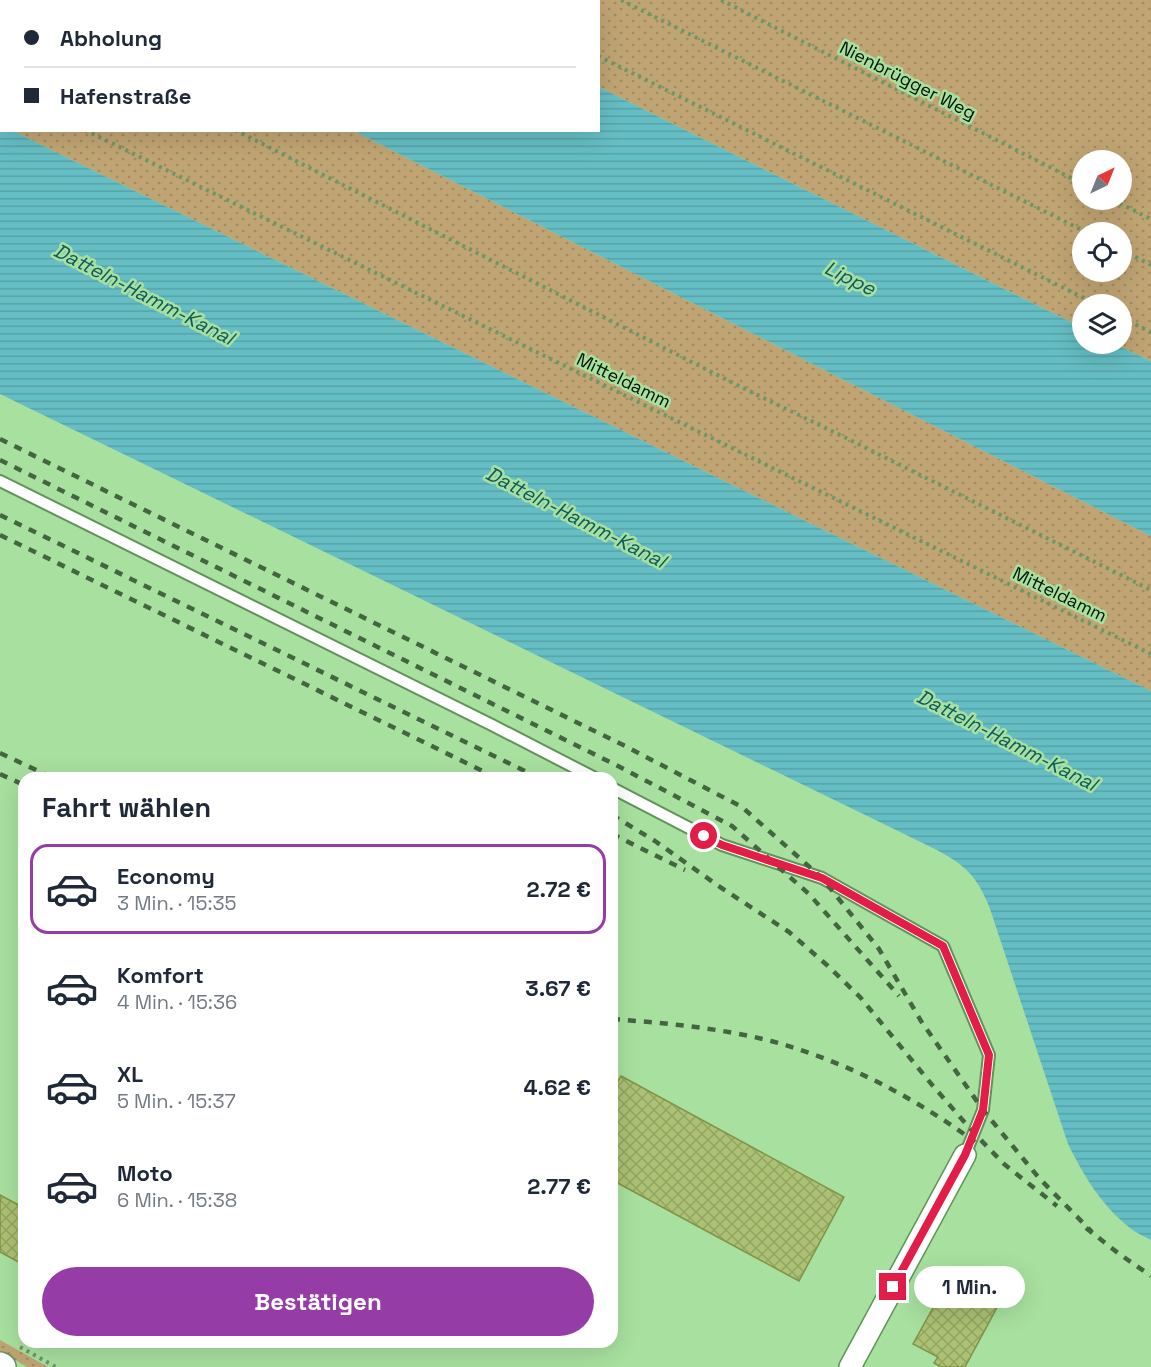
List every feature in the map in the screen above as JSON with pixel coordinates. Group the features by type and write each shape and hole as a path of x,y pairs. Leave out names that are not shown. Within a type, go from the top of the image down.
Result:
{"street":[{"path":"850,1367 965,1155"}],"lane":[{"path":"0,481 583,772"},
{"path":"618,791 722,845 822,878 943,946 989,1055 983,1110 965,1155"}],"path":[{"path":"621,0 1072,225"},
{"name":"Nienbrügger Weg","path":"721,0 1072,178"},
{"path":"600,57 1076,294"},
{"name":"Mitteldamm","path":"89,132 1151,654"},
{"path":"239,132 728,381 1151,590"},
{"path":"1132,210 1151,219"},
{"path":"1132,255 1151,265"},
{"path":"1132,323 1151,332"},
{"path":"23,1348 56,1367"}],"shaded area":[{"path":"600,0 1151,0 1151,361 1132,352 1132,294 1072,294 1072,323 600,87"},
{"path":"15,132 356,132 1151,536 1151,691"},
{"path":"0,1340 48,1367 27,1367 0,1351"}],"water":[{"name":"Lippe","path":"600,87 1072,323 1072,354 1132,354 1132,352 1151,361 1151,536 356,132 600,132"},
{"name":"Datteln-Hamm-Kanal","path":"0,132 15,132 1151,691 1151,1240 1132,1230 1110,1210 1087,1179 1074,1156 1068,1144 989,906 974,879 954,860 0,394"}],"building":[{"path":"621,1076 844,1197 799,1281 618,1183 618,1081"},
{"path":"0,1195 18,1205 18,1262 0,1252"},
{"path":"955,1268 978,1280 975,1286 1001,1300 965,1367 941,1367 934,1363 938,1357 913,1344"}],"railway":[{"path":"0,439 625,746 742,807 822,878 879,949 921,1021 983,1110 1039,1178 1092,1232"},
{"path":"0,460 618,766 732,826 809,894 899,996"},
{"path":"0,515 527,772"},
{"path":"0,535 485,772"},
{"path":"0,753 40,772"},
{"path":"0,774 18,782"},
{"path":"618,819 789,932 828,966 860,997 974,1133 1004,1164 1057,1206"},
{"path":"618,837 685,870"},
{"path":"618,1020 712,1029 752,1036 799,1049 878,1082 928,1110 975,1142"},
{"path":"1086,1228 1151,1276"}],"route":[{"path":"704,836 722,845 822,878 943,946 989,1055 983,1110 974,1134 965,1155 893,1287"}]}
